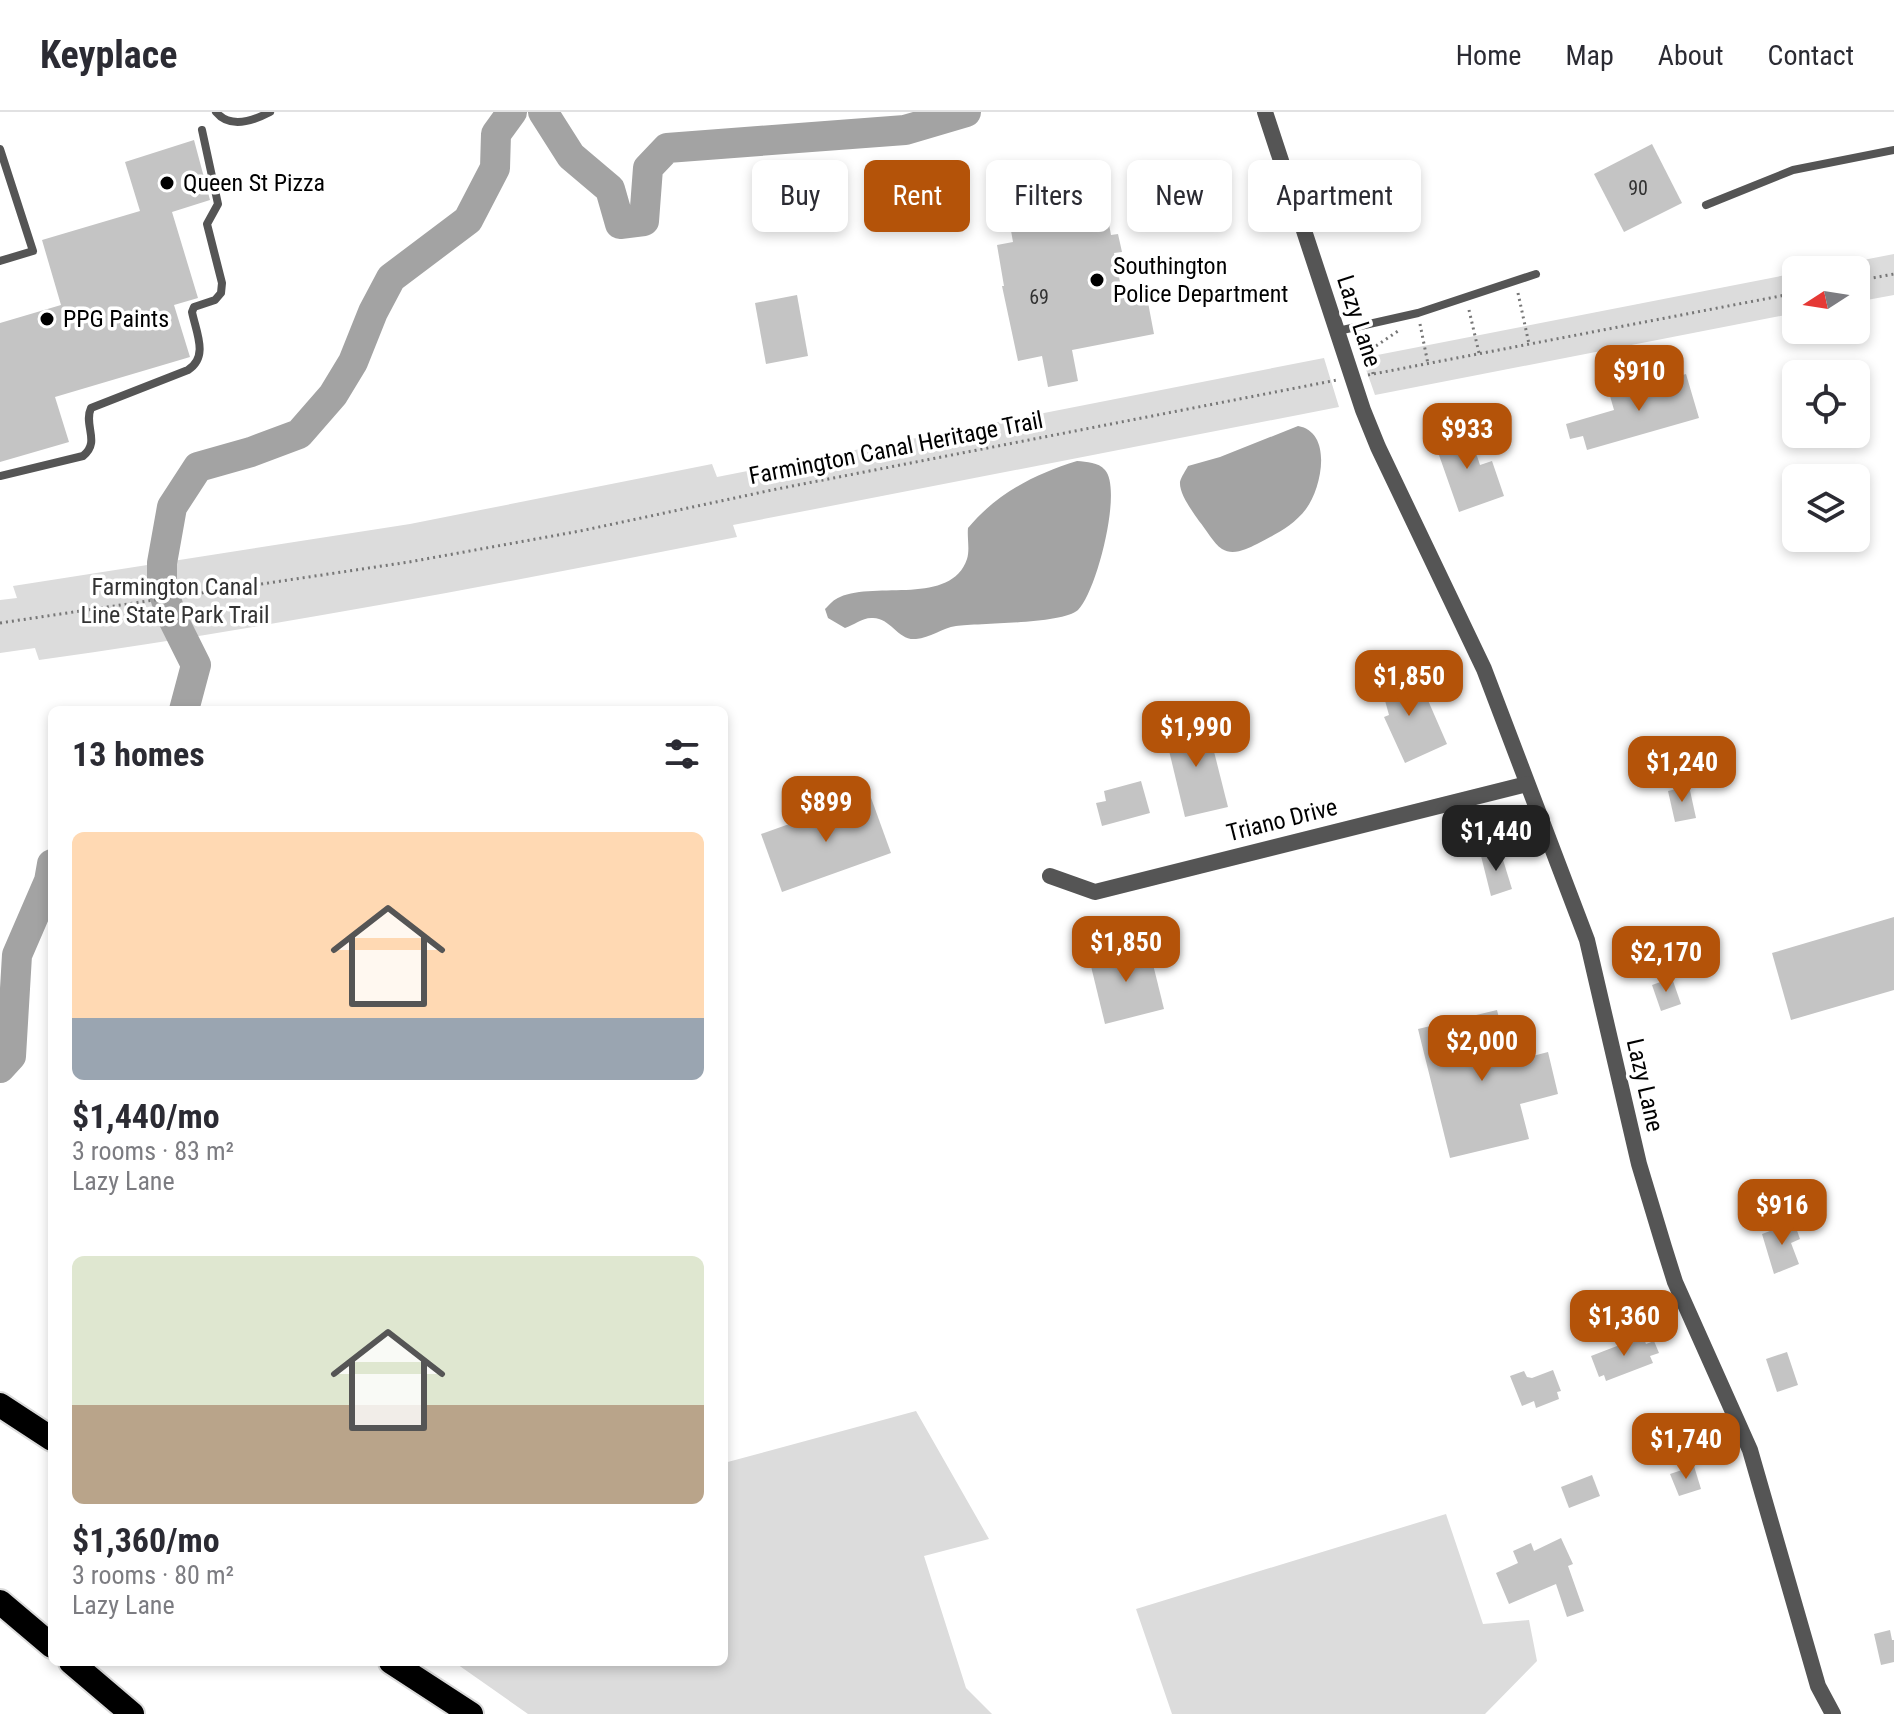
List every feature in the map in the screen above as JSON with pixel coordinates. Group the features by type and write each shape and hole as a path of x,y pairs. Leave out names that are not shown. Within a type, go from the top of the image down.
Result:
{"highway":[{"path":"0,1405 48,1436"},
{"path":"0,1602 48,1643"},
{"path":"76,1666 132,1714"},
{"path":"397,1666 471,1714"}],"street":[{"name":"Lazy Lane","path":"1265,112 1351,377 1378,447 1484,669 1587,940 1639,1164 1675,1282 1750,1450 1818,1686 1833,1714"},
{"name":"Triano Drive","path":"1050,876 1095,892 1527,784"}],"lane":[{"path":"216,112 223,120 234,123 270,112"},
{"path":"0,476 83,456 93,442 87,416 91,408 188,370 199,359 201,351 192,312 194,307 215,300 221,293 222,283 207,224 218,204 202,130"},
{"path":"0,149 33,251 0,261"},
{"path":"1706,205 1793,170 1894,150"},
{"path":"1337,332 1413,314 1536,274"}],"path":[{"path":"1870,278 1894,274"},
{"path":"1515,281 1529,344"},
{"name":"Farmington Canal Heritage Trail","path":"0,623 409,562 580,531 792,486 1782,296"},
{"path":"1467,298 1479,353"},
{"path":"1413,314 1428,364"},
{"path":"1373,374 1371,352 1399,331 1413,314"}],"green space":[{"path":"1894,254 1894,295 1870,299 1870,259"},
{"path":"1782,276 1782,316 1375,395 1362,358"},
{"name":"Farmington Canal Line State Park Trail","path":"1324,358 1339,407 733,525 737,537 302,619 39,660 35,648 0,653 0,600 17,598 13,586 410,524 712,464 717,477"},
{"path":"916,1411 989,1539 924,1556 966,1688 992,1714 528,1714 460,1666 728,1666 728,1462"},
{"path":"1446,1514 1483,1624 1529,1620 1537,1661 1485,1714 1172,1714 1136,1609"}],"shaded area":[{"path":"1298,426 1309,430 1320,449 1320,475 1312,500 1301,515 1277,533 1244,550 1235,552 1222,549 1199,521 1182,492 1180,482 1188,466 1220,457"},
{"path":"1077,461 1096,464 1105,470 1110,481 1111,498 1099,564 1078,610 1056,618 956,626 916,639 904,637 879,619 866,619 845,628 828,618 825,609 840,597 873,591 911,590 945,583 958,573 967,559 968,528 979,516 1018,486"}],"building":[{"path":"194,140 210,200 172,212 198,298 174,305 190,357 55,397 69,442 0,462 0,323 61,305 42,240 140,211 125,162"},
{"path":"1652,144 1682,203 1624,232 1594,174"},
{"path":"1011,232 1118,234 1122,252 1114,253 1123,296 1146,292 1154,334 1072,350 1078,381 1048,387 1042,356 1018,361 997,245 1013,242"},
{"path":"797,295 808,356 766,364 755,303"},
{"path":"1686,374 1699,418 1587,450 1583,436 1570,439 1566,424 1614,410 1610,396"},
{"path":"1467,426 1480,465 1492,461 1504,496 1459,512 1433,438"},
{"path":"1401,667 1412,705 1427,698 1447,744 1405,763 1384,717 1389,715 1379,679 1379,673"},
{"path":"1206,720 1228,807 1185,817 1164,730"},
{"path":"1141,781 1150,813 1102,826 1096,803 1106,801 1104,791"},
{"path":"1689,786 1696,818 1675,822 1668,791"},
{"path":"870,795 891,853 782,892 761,834"},
{"path":"1500,850 1512,889 1491,896 1481,856"},
{"path":"1894,917 1894,990 1791,1020 1772,953"},
{"path":"1148,944 1164,1009 1105,1024 1089,958"},
{"path":"1672,978 1681,1004 1661,1011 1652,985"},
{"path":"1497,1010 1510,1062 1548,1052 1558,1094 1520,1104 1529,1139 1450,1158 1418,1029"},
{"path":"1794,1222 1800,1239 1791,1243 1799,1264 1774,1274 1762,1234"},
{"path":"1643,1336 1646,1344 1654,1341 1659,1353 1650,1356 1653,1363 1606,1381 1604,1375 1599,1377 1591,1356"},
{"path":"1787,1352 1798,1385 1777,1392 1766,1359"},
{"path":"1553,1370 1561,1391 1557,1392 1559,1399 1536,1408 1534,1401 1522,1406 1510,1376 1524,1371 1527,1377 1532,1378"},
{"path":"1694,1466 1701,1489 1679,1496 1670,1474"},
{"path":"1592,1475 1600,1496 1569,1508 1561,1487"},
{"path":"1561,1538 1573,1564 1568,1566 1584,1611 1567,1617 1556,1584 1509,1604 1496,1573 1518,1563 1513,1551 1531,1543 1534,1551"},
{"path":"1890,1630 1894,1640 1894,1662 1881,1665 1874,1634"}],"waterway":[{"path":"185,706 196,665 172,617 162,588 162,563 172,507 198,467 299,434 333,395 353,362 391,278 468,220 495,168 496,134 512,112"},
{"path":"543,112 571,156 610,189 620,224 644,221 648,168 667,148 905,130 966,112"},
{"path":"0,1068 11,1056 17,955 48,883"}],"place":[{"name":"Queen St Pizza","path":"167,183"},
{"name":"Southington Police Department","path":"1097,280"},
{"name":"PPG Paints","path":"47,319"}]}
